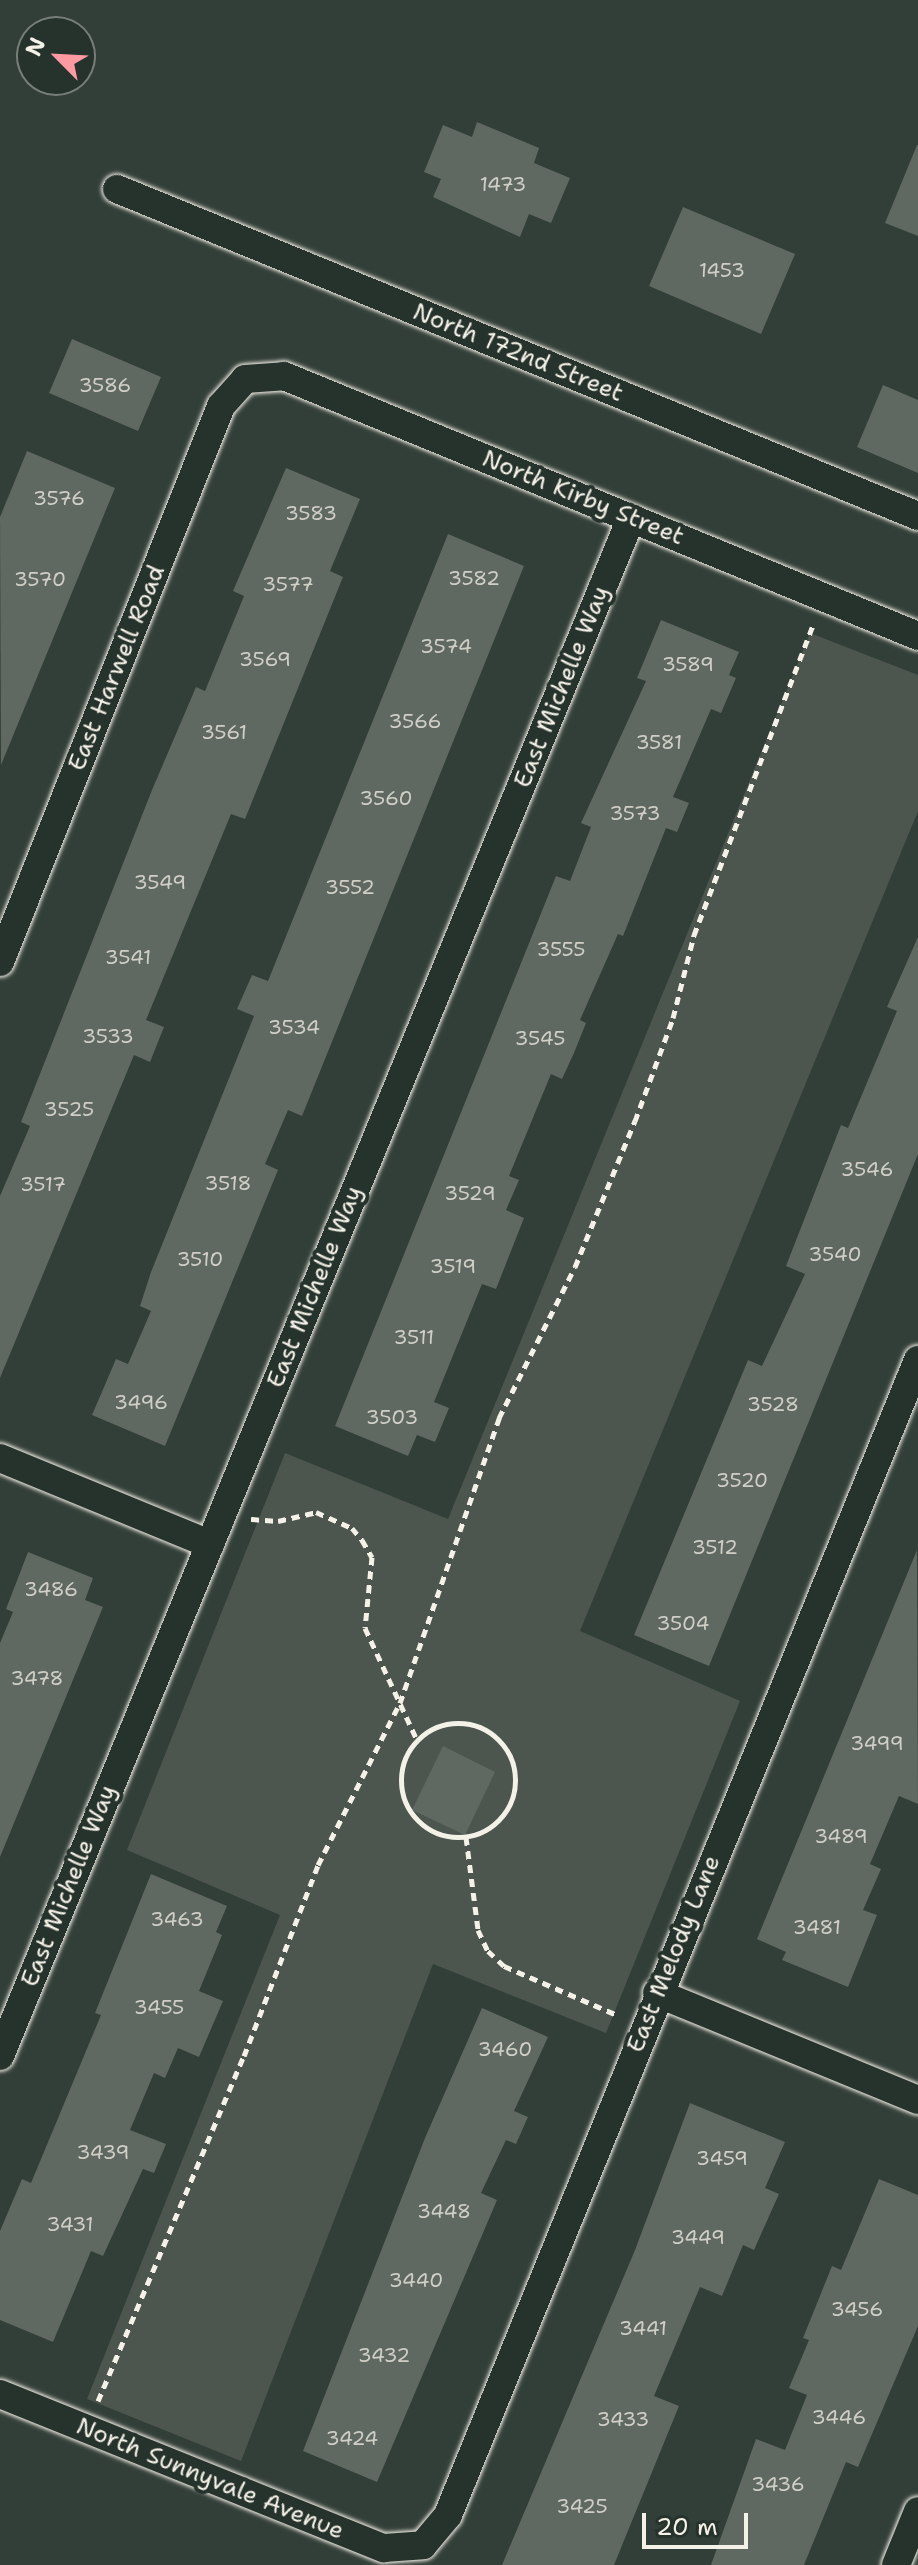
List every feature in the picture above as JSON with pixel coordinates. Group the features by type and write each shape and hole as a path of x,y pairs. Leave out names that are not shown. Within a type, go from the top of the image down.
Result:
{"street":[{"name":"North 172nd Street","path":"117,189 918,516"},
{"name":"North Kirby Street","path":"245,379 284,376 918,636"},
{"name":"East Harwell Road","path":"0,962 221,406 245,379"},
{"name":"East Michelle Way","path":"0,2056 631,518"},
{"name":"East Melody Lane","path":"423,2545 448,2515 657,1993 918,1360"},
{"path":"0,1458 210,1544"},
{"path":"657,1993 918,2100"},
{"name":"North Sunnyvale Avenue","path":"0,2394 384,2548 423,2545"},
{"path":"896,2565 918,2511"}],"path":[{"path":"87,2429 244,2056 318,1865 400,1703 499,1418 575,1267 635,1121 673,1018 694,935 824,597"},
{"path":"224,1511 278,1521 316,1512 352,1528 372,1557 365,1628 417,1740"},
{"path":"467,1724 484,1729 509,1755 514,1790 508,1807 483,1832 466,1837 431,1831 407,1806 402,1771 417,1740 432,1729 467,1724"},
{"path":"466,1837 478,1930 488,1951 504,1966 644,2026"}],"shaded area":[{"path":"810,633 918,675 918,811 580,1631 740,1701 606,2033 433,1964 241,2461 87,2399 280,1915 127,1850 285,1453 448,1519"}],"building":[{"path":"477,122 539,148 534,163 570,178 551,223 529,214 520,237 433,197 441,179 424,172 443,125 472,137"},
{"path":"918,145 918,236 885,223"},
{"path":"683,207 795,254 761,334 649,286"},
{"path":"72,339 161,377 138,431 49,393"},
{"path":"883,385 918,400 918,473 857,447"},
{"path":"27,451 115,488 1,765 0,517"},
{"path":"286,468 360,499 330,571 343,577 245,819 231,814 146,1020 164,1027 150,1062 134,1055 0,1378 0,1196 30,1126 21,1122 152,790 196,687 205,691 244,596 233,591"},
{"path":"448,534 524,566 302,1116 288,1110 265,1164 278,1170 165,1446 92,1415 116,1359 128,1364 151,1311 140,1306 151,1272 254,1016 237,1009 252,975 268,981"},
{"path":"661,620 739,652 729,675 736,678 721,713 711,709 673,797 689,803 677,832 666,828 623,936 618,934 580,1020 586,1023 574,1053 562,1079 551,1074 509,1176 519,1180 506,1210 524,1218 496,1289 482,1284 434,1402 449,1408 435,1442 417,1435 408,1456 335,1426 556,876 570,881 591,827 581,823 646,681 637,678"},
{"path":"918,937 918,1154 709,1666 634,1635 748,1360 762,1366 805,1274 786,1266 841,1125 848,1128 897,1011 887,1007"},
{"path":"917,1550 918,1804 899,1796 870,1864 881,1869 863,1910 877,1915 848,1987 782,1960 786,1952 757,1939"},
{"path":"28,1552 93,1578 85,1600 103,1607 0,1857 0,1643 13,1612 6,1609"},
{"path":"443,1746 495,1772 465,1835 412,1810"},
{"path":"151,1874 227,1906 216,1932 222,1935 199,1991 223,2001 199,2057 178,2048 165,2078 154,2073 130,2130 166,2144 154,2173 143,2169 103,2256 91,2251 53,2342 0,2320 0,2231 22,2179 31,2183 101,2015 95,2013"},
{"path":"482,2008 548,2037 514,2111 528,2117 516,2144 506,2140 481,2193 497,2200 377,2482 303,2451 425,2138"},
{"path":"690,2103 785,2142 765,2188 779,2194 754,2250 743,2245 722,2296 700,2287 654,2396 679,2406 614,2565 502,2565 635,2250"},
{"path":"879,2179 918,2195 918,2326 858,2467 846,2462 804,2565 711,2565 756,2439 785,2450 807,2395 789,2388 809,2340 803,2338 832,2266 841,2270"}]}
